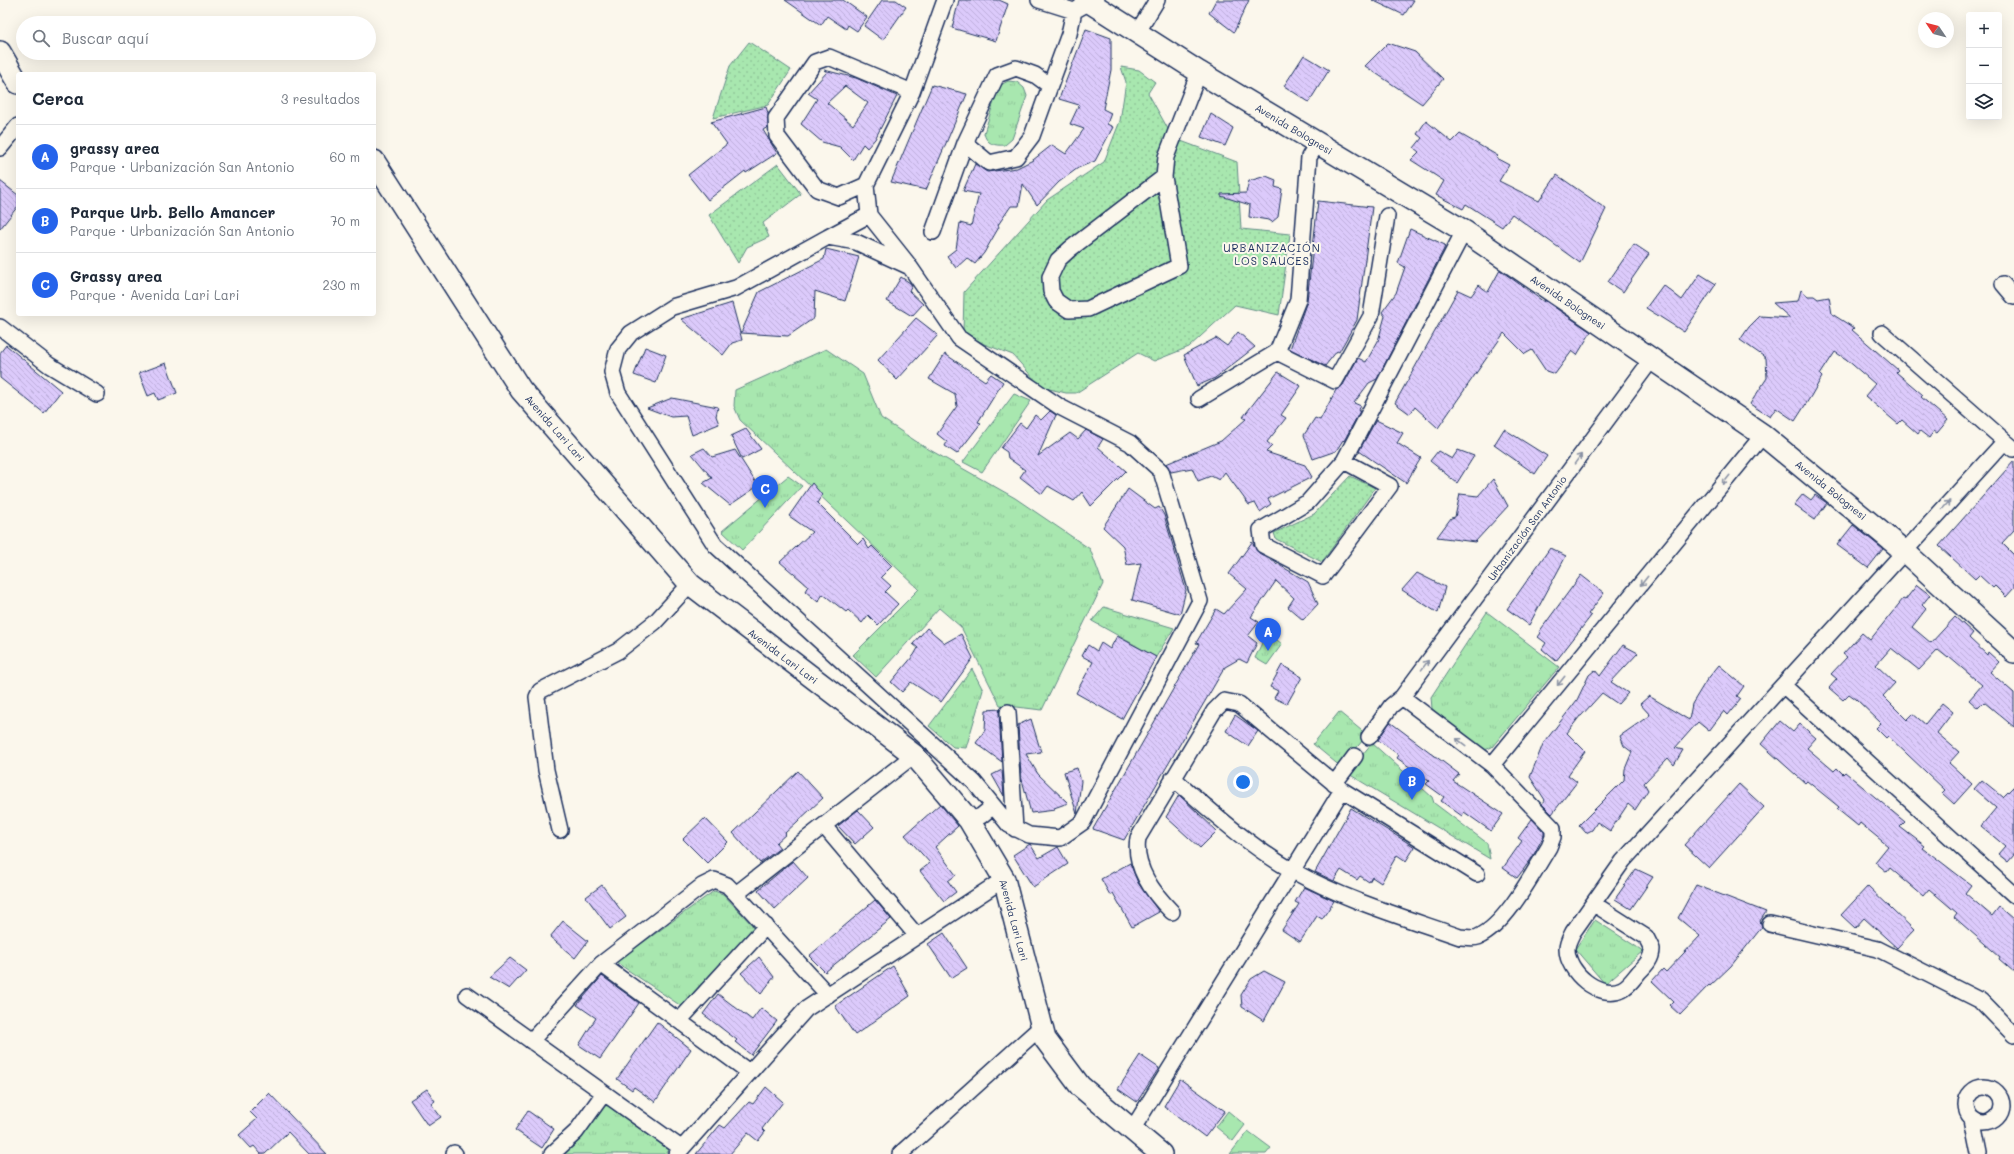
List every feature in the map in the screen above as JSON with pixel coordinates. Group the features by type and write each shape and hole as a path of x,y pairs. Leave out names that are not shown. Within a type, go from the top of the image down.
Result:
{"street":[{"path":"869,215 736,288 672,307 631,333 618,349 612,372 618,393 715,545 974,782 992,807 1009,825 1028,835 1060,838 1083,822 1200,601 1161,471 1130,443 1060,407 959,338 910,266 869,215 866,185 912,92 945,0"},
{"path":"965,143 989,163 1016,157 1032,136 1069,34 1082,4 1038,0"},
{"path":"1137,33 1156,0"},
{"name":"Avenida Bolognesi","path":"1082,4 1137,33 1317,144 1464,231 1763,435 1904,551 2014,652"},
{"path":"0,52 16,80"},
{"path":"866,185 839,197 817,189 777,136 776,118 815,62 829,58 912,92"},
{"path":"933,232 965,143 997,75 1016,68 1035,75 1050,86"},
{"path":"1164,177 1070,249 1058,260 1050,277 1051,291 1056,301 1069,310 1088,309 1179,266 1164,177 1166,157 1199,72"},
{"path":"2,143 16,128"},
{"path":"1200,399 1277,352 1298,300 1309,157 1317,144"},
{"name":"Avenida Lari Lari","path":"376,164 521,390 690,584 914,755 969,820 1004,879 1045,1039 1080,1086 1132,1130 1153,1152"},
{"path":"1277,352 1335,381 1371,316 1387,216"},
{"path":"1344,461 1390,486 1323,576 1264,545 1261,530 1308,502 1344,461 1464,231"},
{"path":"828,237 856,242 910,266"},
{"path":"2003,284 2014,298"},
{"path":"0,327 49,365 97,394"},
{"path":"1594,904 1646,938 1652,949 1650,961 1628,985 1621,990 1605,991 1597,988 1575,972 1566,949 1568,940 1623,861 1904,551 2010,445 1882,333"},
{"name":"Urbanización San Antonio","path":"1369,737 1391,706 1402,697 1652,359"},
{"path":"1492,765 1763,435"},
{"path":"560,830 546,770 537,697 540,691 618,651 655,622 690,584"},
{"path":"1783,685 2014,895"},
{"path":"1173,778 1239,835 1292,870 1339,894 1460,937 1477,938 1492,929 1506,914 1543,857 1553,837 1552,828 1543,816 1492,765 1402,697"},
{"path":"1172,912 1155,895 1141,868 1136,848 1142,829 1214,710 1224,701 1231,701 1239,704 1338,787 1477,874"},
{"path":"1008,712 1016,829"},
{"path":"736,894 914,755"},
{"path":"1132,1130 1292,870 1355,756"},
{"path":"969,820 981,816 992,807"},
{"path":"824,826 917,936"},
{"path":"467,995 604,1093 679,1151 806,1009 1004,879"},
{"path":"531,1041 601,964 708,882 714,880 720,881 736,894 828,995"},
{"path":"1770,924 1878,949 1981,1001 2014,1036"},
{"path":"679,1020 766,926"},
{"path":"601,964 749,1072"},
{"path":"900,1154 1042,1026"},
{"path":"552,1154 576,1132 604,1093"},
{"path":"1972,1119 1979,1154"}],"green space":[{"path":"749,42 791,70 768,105 713,118 730,66"},
{"path":"1121,67 1139,70 1155,82 1148,93 1173,138 1237,162 1241,229 1290,234 1279,315 1235,305 1189,347 1154,361 1138,353 1076,393 1066,393 1041,387 1013,355 984,344 963,332 964,292 1047,200 1104,162 1120,121 1126,82"},
{"path":"1008,81 1017,82 1024,88 1027,96 1012,139 1005,145 994,145 987,140 984,133 999,86"},
{"path":"778,164 801,194 763,223 769,237 747,247 738,263 709,215"},
{"path":"826,349 863,374 881,418 923,446 1015,498 1090,549 1103,584 1042,710 1000,705 961,627 939,608 876,677 853,655 919,589 740,420 734,406 735,390"},
{"path":"1014,394 1031,401 982,472 963,462"},
{"path":"788,476 802,486 742,550 722,531"},
{"path":"1350,476 1375,488 1322,562 1276,539 1274,533 1314,514"},
{"path":"1104,607 1174,628 1156,657 1092,621"},
{"path":"1487,612 1559,667 1492,747 1485,750 1432,709 1431,697"},
{"path":"1267,632 1282,644 1267,665 1255,658"},
{"path":"972,669 983,690 966,748 953,747 929,726"},
{"path":"1339,712 1367,735 1341,767 1313,744"},
{"path":"1372,743 1432,797 1434,803 1487,843 1490,859 1347,773"},
{"path":"714,891 723,894 754,927 681,1006 616,962"},
{"path":"1595,920 1643,951 1605,984 1575,949"},
{"path":"605,1104 669,1150 666,1154 565,1154 579,1141"},
{"path":"1228,1111 1245,1125 1233,1141 1216,1127"},
{"path":"1248,1131 1271,1148 1266,1154 1230,1154"}],"building":[{"path":"785,0 843,0 867,17 857,31 848,25 846,29 827,16 821,25"},
{"path":"882,0 896,0 906,7 883,40 864,26"},
{"path":"959,0 999,0 1008,4 996,41 952,28"},
{"path":"1216,0 1249,0 1234,32 1209,13"},
{"path":"1372,0 1414,0 1404,15"},
{"path":"1086,29 1111,38 1111,70 1103,109 1111,113 1107,124 1113,127 1095,161 1078,168 1059,182 1037,205 1023,184 1019,206 1011,206 998,225 999,227 984,253 975,264 967,258 956,268 947,256 956,249 960,223 971,226 979,194 963,191 975,164 987,172 1017,168 1033,160 1052,145 1066,154 1084,129 1070,124 1079,105 1059,99"},
{"path":"1388,43 1415,52 1443,79 1422,104 1365,66"},
{"path":"1304,55 1329,70 1309,102 1284,86"},
{"path":"824,70 856,78 897,96 875,139 867,148 863,144 853,160 840,147 822,142 801,124 817,99 808,93 827,72","holes":["845,86 868,103 853,125 827,103"]},
{"path":"932,85 967,94 926,190 891,182"},
{"path":"766,107 768,113 768,127 763,130 777,153 746,173 745,171 708,200 688,175 727,144 711,122"},
{"path":"1211,114 1233,128 1225,146 1201,137"},
{"path":"1426,121 1452,142 1460,134 1498,156 1496,158 1509,165 1499,181 1539,201 1557,175 1606,209 1580,263 1512,214 1502,227 1466,204 1463,209 1436,195 1444,181 1411,160 1419,152 1414,148 1422,138 1417,134"},
{"path":"1266,176 1276,180 1275,187 1282,189 1278,217 1272,222 1269,220 1249,217 1250,205 1221,196 1221,194 1246,193 1249,181"},
{"path":"0,181 16,193 16,209 0,229"},
{"path":"1318,201 1372,207 1357,320 1339,352 1337,351 1325,366 1290,349 1307,301"},
{"path":"1410,229 1445,245 1444,249 1377,379 1369,383 1354,403 1361,406 1358,411 1360,411 1344,441 1343,440 1336,451 1313,459 1304,435 1315,418 1320,420 1336,390 1343,385 1358,358 1366,362 1378,341 1385,316 1382,312 1396,293 1405,267 1398,263"},
{"path":"1634,244 1649,254 1623,292 1608,282"},
{"path":"826,249 859,257 845,301 815,291 814,318 788,336 741,333 759,292 824,259"},
{"path":"1500,270 1544,302 1544,300 1591,332 1577,355 1572,351 1555,374 1546,371 1532,350 1525,354 1504,333 1438,428 1415,407 1410,414 1395,403 1458,290 1471,296 1479,285 1488,292"},
{"path":"1700,274 1716,284 1684,332 1646,308 1663,285 1682,300"},
{"path":"901,277 910,283 912,286 909,291 923,304 912,316 887,301"},
{"path":"1801,290 1808,296 1814,296 1818,299 1829,297 1832,314 1854,328 1852,330 1898,370 1896,372 1923,395 1921,397 1948,420 1937,433 1934,431 1929,438 1920,431 1918,434 1902,420 1898,424 1865,396 1875,384 1846,359 1835,352 1820,375 1822,377 1795,421 1776,408 1770,417 1750,404 1767,378 1766,358 1740,340 1749,327 1760,316 1790,318 1773,303 1798,301"},
{"path":"732,303 742,340 732,343 723,355 681,319"},
{"path":"916,318 938,335 897,380 878,360"},
{"path":"1238,332 1255,347 1215,378 1197,386 1184,355 1216,338 1227,346"},
{"path":"6,345 61,391 44,413 0,378 0,353"},
{"path":"645,347 666,355 656,383 634,375"},
{"path":"945,354 985,381 991,374 1003,382 978,422 981,423 957,454 945,446 947,442 937,434 957,406 955,394 929,379"},
{"path":"166,363 177,393 158,400 155,393 148,396 139,373"},
{"path":"1278,372 1301,386 1281,415 1286,418 1267,442 1272,446 1266,452 1305,465 1312,477 1268,499 1271,504 1260,512 1255,503 1249,505 1225,472 1219,480 1211,476 1198,481 1192,468 1171,472 1166,464 1221,441 1246,419 1243,417"},
{"path":"672,398 718,407 716,416 719,424 692,435 686,416 671,417 647,408"},
{"path":"1050,411 1056,415 1038,456 1070,433 1078,439 1086,430 1103,439 1098,447 1126,471 1091,506 1082,492 1074,501 1048,486 1042,494 1020,477 1025,470 1008,458 1007,452 1001,448 1020,423 1026,428 1035,415 1041,420"},
{"path":"1376,420 1403,433 1397,443 1421,458 1406,483 1359,451"},
{"path":"746,429 761,449 742,459 731,436"},
{"path":"1504,429 1547,456 1535,474 1494,445"},
{"path":"704,448 712,457 735,450 758,486 730,505 703,483 712,478 692,454"},
{"path":"1458,450 1474,456 1457,483 1430,461 1438,451 1452,459"},
{"path":"2014,461 2014,530 2002,543 2014,555 2014,588 2006,597 1995,586 1993,588 1979,575 1975,579 1939,546"},
{"path":"1493,479 1508,506 1475,542 1437,537 1451,518 1455,517 1460,494 1478,496"},
{"path":"812,483 822,495 817,503 858,544 863,539 869,549 872,546 892,566 881,577 891,586 885,592 898,604 878,625 868,615 862,623 848,610 846,612 823,594 818,602 805,591 808,586 780,562 812,532 789,516"},
{"path":"1128,489 1155,509 1159,507 1164,515 1186,590 1180,614 1132,600 1141,563 1127,565 1123,546 1103,527"},
{"path":"1803,494 1811,500 1815,495 1827,503 1815,520 1794,505"},
{"path":"1853,525 1883,549 1868,568 1837,545"},
{"path":"1252,542 1259,553 1308,582 1318,604 1303,620 1288,607 1294,598 1276,581 1251,617 1259,622 1248,636 1257,643 1247,663 1239,659 1225,667 1124,840 1093,829 1199,644 1196,643 1216,609 1224,614 1247,589 1229,574"},
{"path":"1550,548 1566,556 1529,625 1507,609"},
{"path":"1417,573 1445,587 1438,613 1402,590"},
{"path":"1581,575 1604,593 1588,614 1591,616 1556,661 1542,649 1546,643 1538,637 1541,633 1539,632"},
{"path":"1917,585 1930,595 1922,605 1926,609 1912,627 1931,643 1955,617 1973,633 1969,638 1987,655 1988,652 1999,662 1990,672 2014,693 2014,727 1984,702 1978,708 1969,700 1982,685 1949,657 1948,658 1938,650 1919,670 1891,648 1876,665 1895,683 1883,696 1907,720 1913,714 1925,724 1942,703 1953,712 1937,733 1959,752 1949,763 1972,784 1954,804 1942,793 1945,790 1888,736 1886,738 1876,728 1881,723 1856,699 1849,694 1843,700 1829,688 1837,679 1831,674 1847,657 1843,654 1862,633 1870,640 1903,599 1905,600"},
{"path":"927,628 945,643 961,634 973,658 941,702 911,682 902,692 891,682 914,655 918,648 913,644"},
{"path":"1117,636 1156,657 1122,719 1076,693 1093,662 1082,656 1088,645 1097,651 1101,643 1110,649"},
{"path":"1623,645 1638,653 1611,682 1628,693 1618,704 1602,693 1580,716 1567,733 1585,751 1568,775 1577,782 1552,814 1542,804 1545,800 1530,777 1543,744 1577,700 1589,675 1595,670 1600,676"},
{"path":"1282,665 1302,677 1287,704 1274,698 1278,691 1270,687"},
{"path":"1719,665 1744,686 1737,696 1741,699 1728,715 1724,711 1709,731 1698,722 1675,748 1683,750 1674,765 1668,758 1644,783 1648,790 1635,810 1628,804 1610,831 1597,822 1592,830 1586,833 1579,825 1624,780 1625,769 1632,752 1624,746 1620,736 1650,715 1640,704 1649,696 1689,720 1692,704 1706,681"},
{"path":"1000,709 1002,762 976,743 985,730 986,710"},
{"path":"1235,715 1258,731 1248,746 1226,731"},
{"path":"1031,719 1041,752 1026,754 1038,774 1068,803 1054,808 1055,810 1031,813 1021,776 1018,725"},
{"path":"1780,721 1793,732 1800,724 1816,738 1807,748 1834,771 1837,768 1843,774 1845,772 1905,822 1900,827 1925,846 1923,848 1971,885 1965,893 1992,916 1999,907 2014,920 2014,972 1999,959 2000,957 1954,917 1957,913 1929,889 1923,896 1890,868 1887,872 1875,862 1888,846 1860,823 1858,826 1837,809 1839,807 1807,781 1805,783 1761,744"},
{"path":"1390,722 1459,774 1453,781 1503,814 1491,831 1464,812 1462,816 1441,801 1444,797 1426,784 1429,781 1397,758 1399,755 1378,740"},
{"path":"1077,768 1081,781 1077,814 1064,772"},
{"path":"1002,770 1004,796 992,775"},
{"path":"798,771 823,798 776,843 780,848 760,863 733,833"},
{"path":"1982,780 2003,797 2014,786 2014,855 2008,862 1998,854 2005,846 1981,826 1996,808 1974,789"},
{"path":"1739,784 1764,807 1709,868 1684,845"},
{"path":"1179,795 1217,831 1200,848 1166,817"},
{"path":"940,804 958,826 935,847 956,875 948,881 956,892 944,901 920,871 930,863 905,835"},
{"path":"1351,808 1415,847 1406,861 1397,855 1381,883 1372,877 1369,882 1360,876 1357,880 1341,870 1334,881 1315,872"},
{"path":"858,810 874,827 855,844 838,826"},
{"path":"705,818 728,842 707,863 683,839"},
{"path":"1532,819 1544,832 1544,835 1532,858 1517,878 1503,868 1522,841 1518,838"},
{"path":"1030,844 1039,858 1058,847 1068,864 1033,887 1013,855"},
{"path":"793,861 808,878 775,909 758,890"},
{"path":"1130,863 1138,883 1159,912 1132,927 1113,893 1110,895 1101,879"},
{"path":"1636,869 1653,877 1631,909 1615,899"},
{"path":"602,885 626,917 610,929 586,897"},
{"path":"1696,885 1766,912 1760,921 1762,927 1731,966 1710,986 1709,985 1680,1015 1669,1005 1673,1001 1652,981 1663,969 1666,972 1700,936 1678,918"},
{"path":"1868,886 1914,930 1897,948 1864,918 1855,928 1841,915"},
{"path":"1304,887 1334,901 1322,919 1317,916 1300,942 1282,930 1299,904 1295,902"},
{"path":"875,900 891,919 825,972 809,956"},
{"path":"563,921 588,941 575,958 550,937"},
{"path":"944,933 967,968 951,978 928,944"},
{"path":"759,957 774,977 761,994 741,973"},
{"path":"510,958 526,970 509,989 489,977"},
{"path":"893,966 910,996 855,1035 835,1006"},
{"path":"1264,971 1285,982 1264,1021 1242,1007 1241,995 1251,979"},
{"path":"602,976 639,1003 600,1059 579,1045 596,1018 577,1005"},
{"path":"718,994 752,1020 761,1008 777,1021 751,1055 735,1042 737,1040 703,1014"},
{"path":"657,1022 691,1049 655,1102 634,1087 632,1090 617,1079"},
{"path":"1140,1055 1159,1068 1137,1102 1118,1089"},
{"path":"1180,1079 1225,1111 1205,1137 1164,1106"},
{"path":"766,1087 783,1102 762,1129 765,1132 758,1141 748,1133 730,1154 696,1154 720,1125 725,1128 749,1102 753,1104"},
{"path":"427,1089 435,1101 431,1104 441,1117 428,1126 410,1100"},
{"path":"269,1093 327,1154 309,1154 288,1132 265,1154 261,1154 254,1146 251,1148 239,1135 257,1119 250,1112"},
{"path":"528,1111 554,1129 542,1148 515,1130"}],"place":[{"name":"Grassy area","path":"765,508"},
{"name":"grassy area","path":"1268,651"},
{"name":"Parque Urb. Bello Amancer","path":"1412,800"}],"district":[{"name":"URBANIZACIÓN LOS SAUCES","path":"1272,253"}]}
